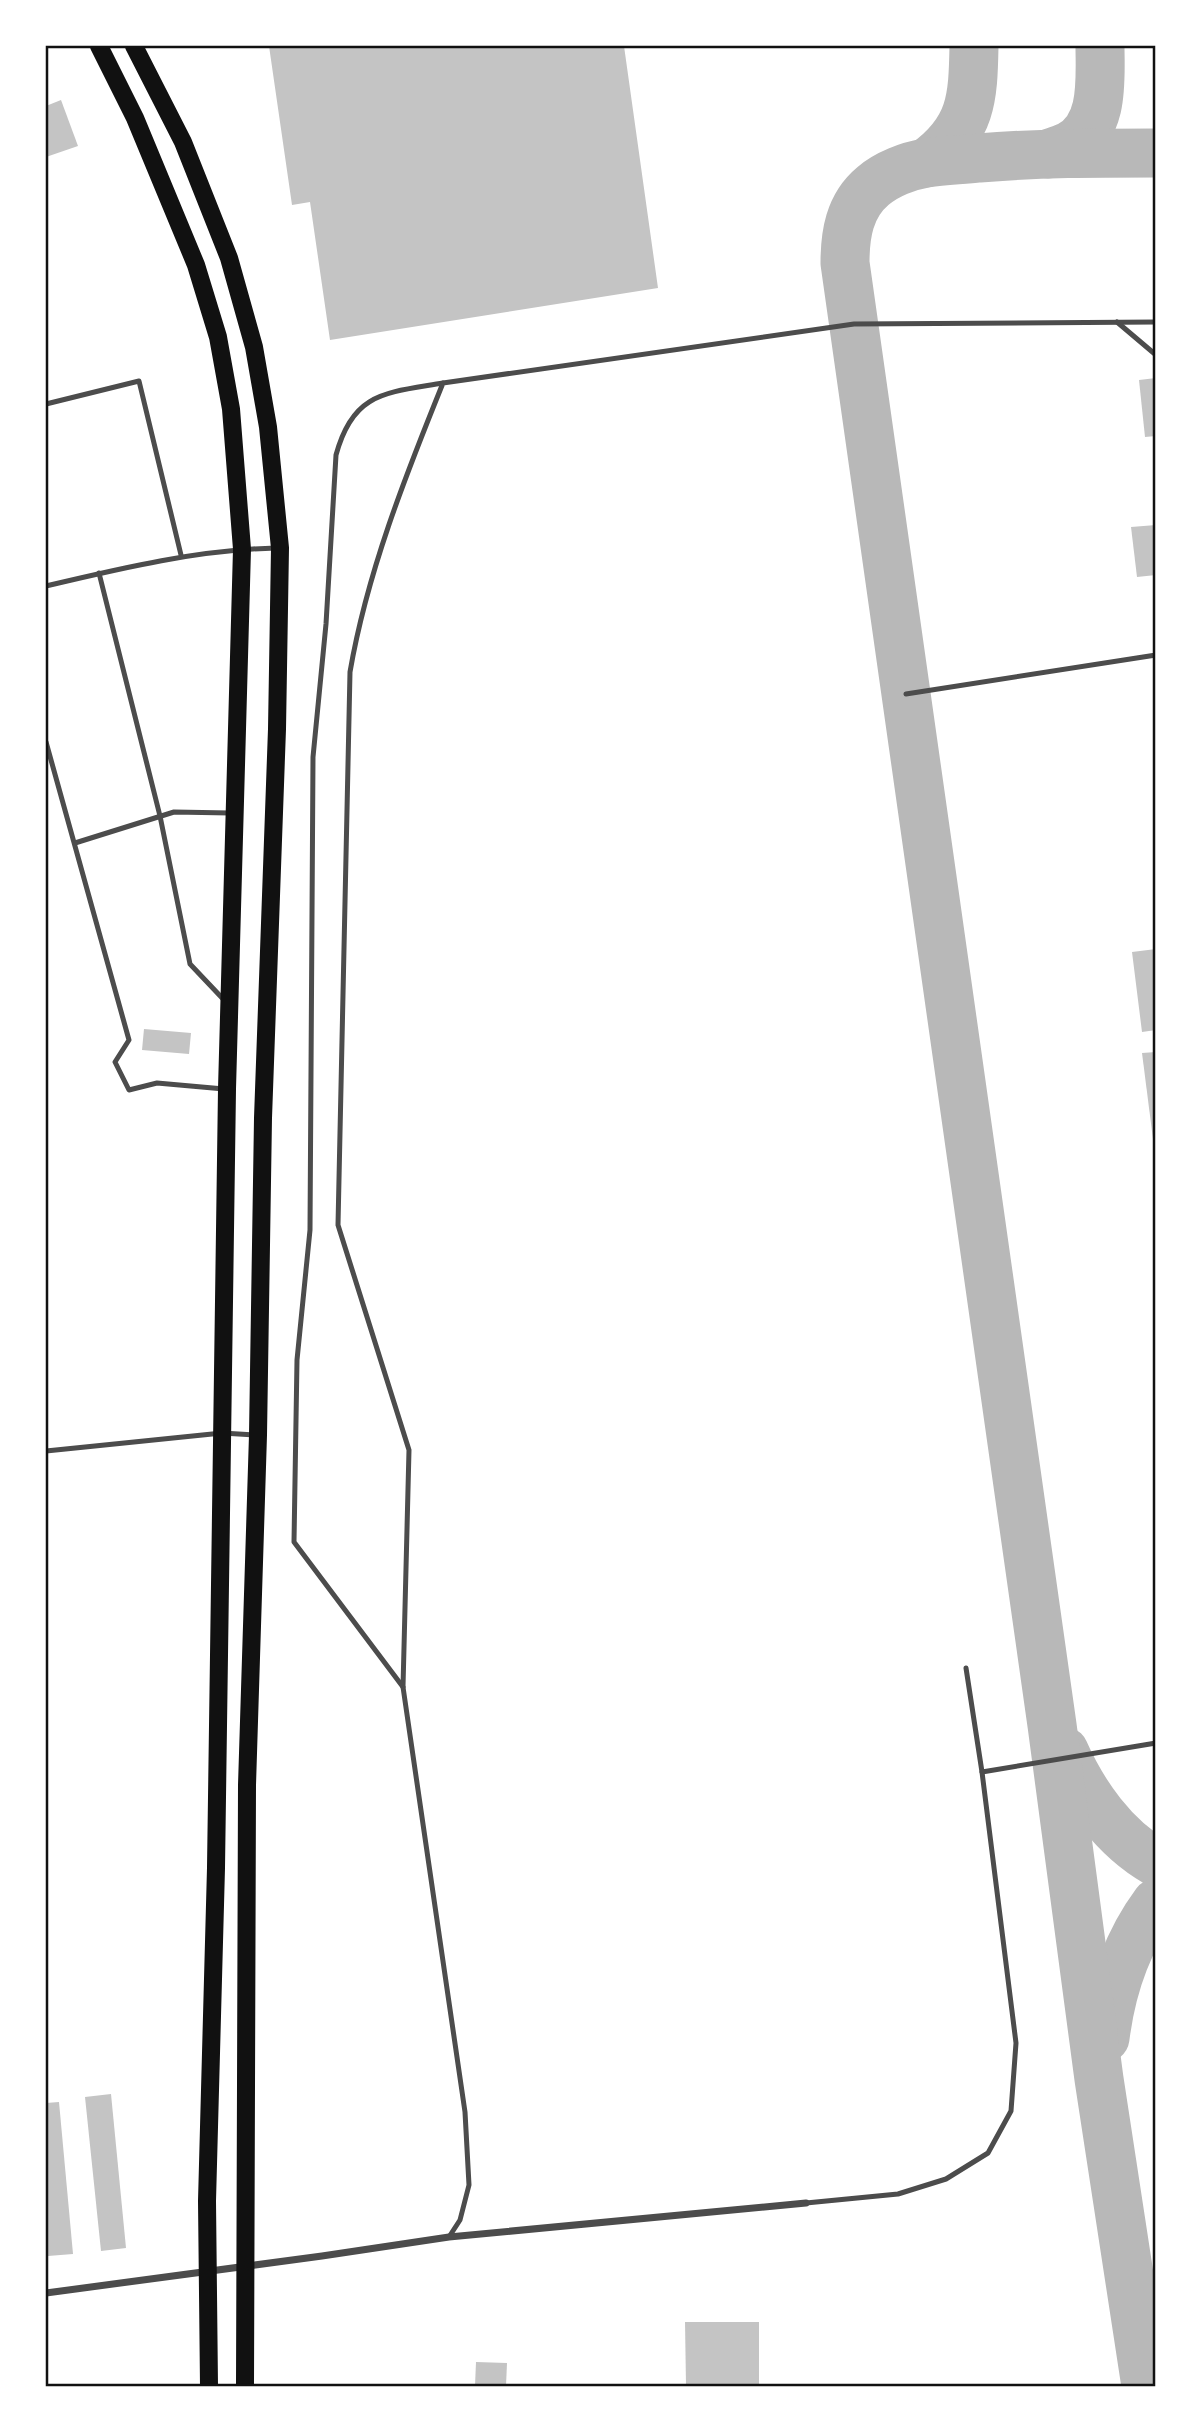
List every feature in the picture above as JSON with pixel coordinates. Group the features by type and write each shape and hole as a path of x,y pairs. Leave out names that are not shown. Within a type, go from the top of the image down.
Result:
{"main road":[{"path":"99,46 135,118 196,265 218,337 231,410 242,549 237,813 227,1089 207,2271 209,2386"},
{"path":"134,46 183,142 229,258 254,346 268,428 279,548 247,1785 245,2386"}],"street":[{"path":"46,2293 449,2237 806,2203"}],"lane":[{"path":"1116,322 1156,355"},
{"path":"403,1686 294,1542 297,1360 310,1230 313,757 326,624 336,455 342,433 352,415 369,401 392,392 854,324 1156,322"},
{"path":"46,404 139,381 181,555"},
{"path":"443,383 410,466 359,621 350,672 338,1225 409,1450 403,1686 465,2112 469,2185 460,2220 449,2237"},
{"path":"46,586 181,555 279,548"},
{"path":"99,573 160,816 190,964 231,1007"},
{"path":"906,694 1156,655"},
{"path":"46,742 129,1040 115,1062 130,1090 157,1083 227,1089"},
{"path":"75,843 174,812 237,813"},
{"path":"46,1451 222,1433 258,1435"},
{"path":"806,2203 898,2194 946,2179 988,2153 1011,2111 1016,2043 982,1772 966,1668"},
{"path":"982,1772 1156,1743"}],"building":[{"path":"269,46 624,46 658,288 330,340 310,202 292,205"},
{"path":"61,100 78,146 46,157 46,106"},
{"path":"1156,378 1156,436 1145,437 1139,380"},
{"path":"1156,525 1156,575 1137,577 1131,527"},
{"path":"1156,949 1156,1030 1142,1032 1132,952"},
{"path":"144,1029 191,1033 189,1054 142,1050"},
{"path":"1156,1052 1156,1147 1154,1147 1142,1053"},
{"path":"111,2094 126,2248 101,2251 85,2097"},
{"path":"59,2102 73,2254 48,2256 46,2103"},
{"path":"685,2322 759,2322 759,2386 686,2386"},
{"path":"476,2362 507,2363 506,2386 475,2386"}],"taxiway":[{"path":"926,163 953,138 967,112 973,82 974,46"},
{"path":"1048,154 1081,138 1095,115 1100,87 1100,46"},
{"path":"1146,2386 1099,2079 1052,1725 845,263 850,222 858,203 879,182 905,168 933,162 1001,156 1156,153"},
{"path":"1064,1751 1080,1783 1101,1814 1127,1841 1156,1862"},
{"path":"1105,2038 1111,2002 1122,1967 1137,1934 1156,1903"}]}
